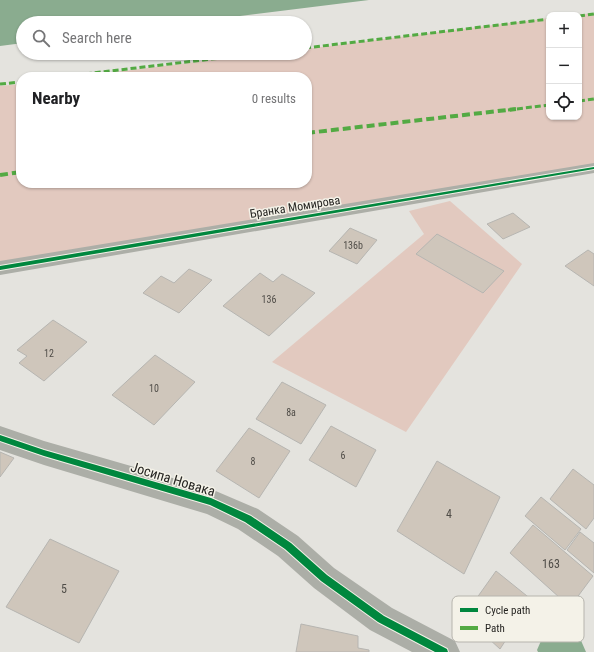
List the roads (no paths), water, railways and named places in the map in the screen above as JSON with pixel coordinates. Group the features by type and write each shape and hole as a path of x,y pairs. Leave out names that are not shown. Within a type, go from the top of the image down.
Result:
{"street":[{"name":"Бранка Момирова","path":"0,268 594,168"},
{"name":"Јосипа Новака","path":"0,438 211,502 248,519 288,546 324,578 381,619 444,652"}]}
